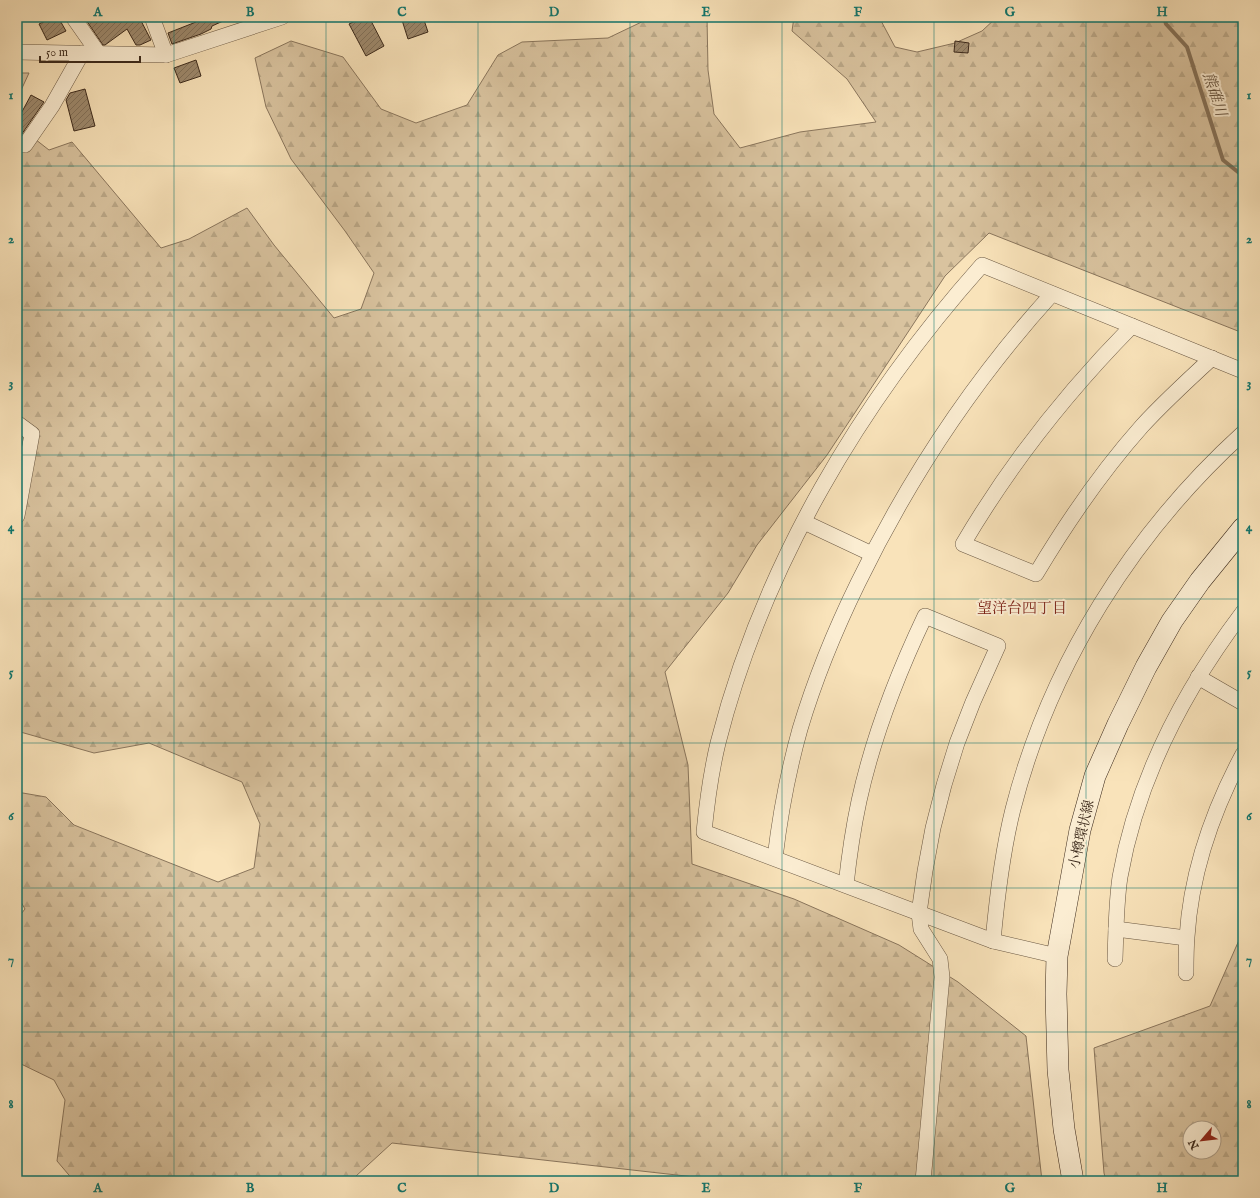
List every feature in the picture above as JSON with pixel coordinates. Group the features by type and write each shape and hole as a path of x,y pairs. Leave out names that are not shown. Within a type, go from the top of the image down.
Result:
{"main road":[{"name":"小樽環状線","path":"1073,1181 1064,1129 1058,1070 1056,994 1057,956 1080,830 1095,776 1146,666 1172,621 1200,581 1243,528"}],"street":[{"path":"73,17 99,54"},
{"path":"152,17 166,55"},
{"path":"17,52 166,55 275,18"},
{"path":"25,145 52,106 82,54"},
{"path":"1057,956 993,941 704,832 709,788 718,744 734,687 777,576 804,522 837,462 902,364 940,314 982,265 1243,371"},
{"path":"774,858 780,815 789,772 814,686 848,603 872,554 908,490 951,422 994,363 1052,294"},
{"path":"1132,326 1085,375 1040,430 995,493 963,544 1036,574 1072,516 1118,454 1166,401 1212,358"},
{"path":"17,423 32,434 17,516"},
{"path":"993,941 998,889 1004,852 1024,769 1038,730 1071,655 1111,587 1157,524 1206,468 1243,432"},
{"path":"804,522 872,554"},
{"path":"1115,959 1120,878 1129,838 1140,800 1171,727 1198,677 1243,612"},
{"path":"846,885 851,843 870,758 883,716 898,676 925,616 998,646 973,702 944,785 933,828 919,913 921,929 940,959 942,977 923,1181"},
{"path":"1198,677 1243,703"},
{"path":"1186,973 1186,938 1198,866 1222,798 1243,754"},
{"path":"1116,929 1186,938"}],"green space":[{"path":"652,17 707,17 708,70 714,114 740,148 800,132 876,122 847,79 792,31 794,17 879,17 895,47 917,52 955,43 982,31 997,17 1243,17 1243,333 989,233 945,276 827,455 757,545 728,593 665,672 688,765 692,864 794,899 899,945 958,982 1026,1036 1042,1181 730,1181 392,1143 356,1176 353,1181 74,1181 57,1161 65,1100 54,1080 17,1062 17,919 25,909 17,895 17,792 46,797 74,825 218,882 254,868 260,824 242,782 149,743 94,753 17,731 17,125 49,150 72,142 161,248 189,239 247,208 274,245 334,318 361,309 374,273 345,231 291,159 266,107 255,58 291,41 343,57 381,109 416,123 467,105 498,55 522,42 608,38"},
{"path":"17,73 29,73 17,99"},
{"path":"1243,931 1243,1181 1106,1181 1104,1173 1094,1048 1210,1006"}],"building":[{"path":"53,17 58,17 66,31 47,40 39,24"},
{"path":"91,17 139,17 151,40 140,45 136,45 127,29 103,45 86,20"},
{"path":"202,17 232,17 212,26 211,29 201,34 172,44 168,33 196,22 195,20"},
{"path":"363,17 369,17 384,46 366,56 349,24"},
{"path":"401,17 423,17 428,32 408,39"},
{"path":"955,41 969,43 968,53 954,52"},
{"path":"196,60 201,76 180,83 174,68"},
{"path":"85,89 95,126 74,131 66,100 70,93"},
{"path":"31,95 44,102 17,141 17,121"}],"waterway":[{"name":"熊碓川","path":"1164,17 1166,24 1187,47 1223,160 1243,176"}],"district":[{"name":"望洋台四丁目","path":"1022,608"}]}
